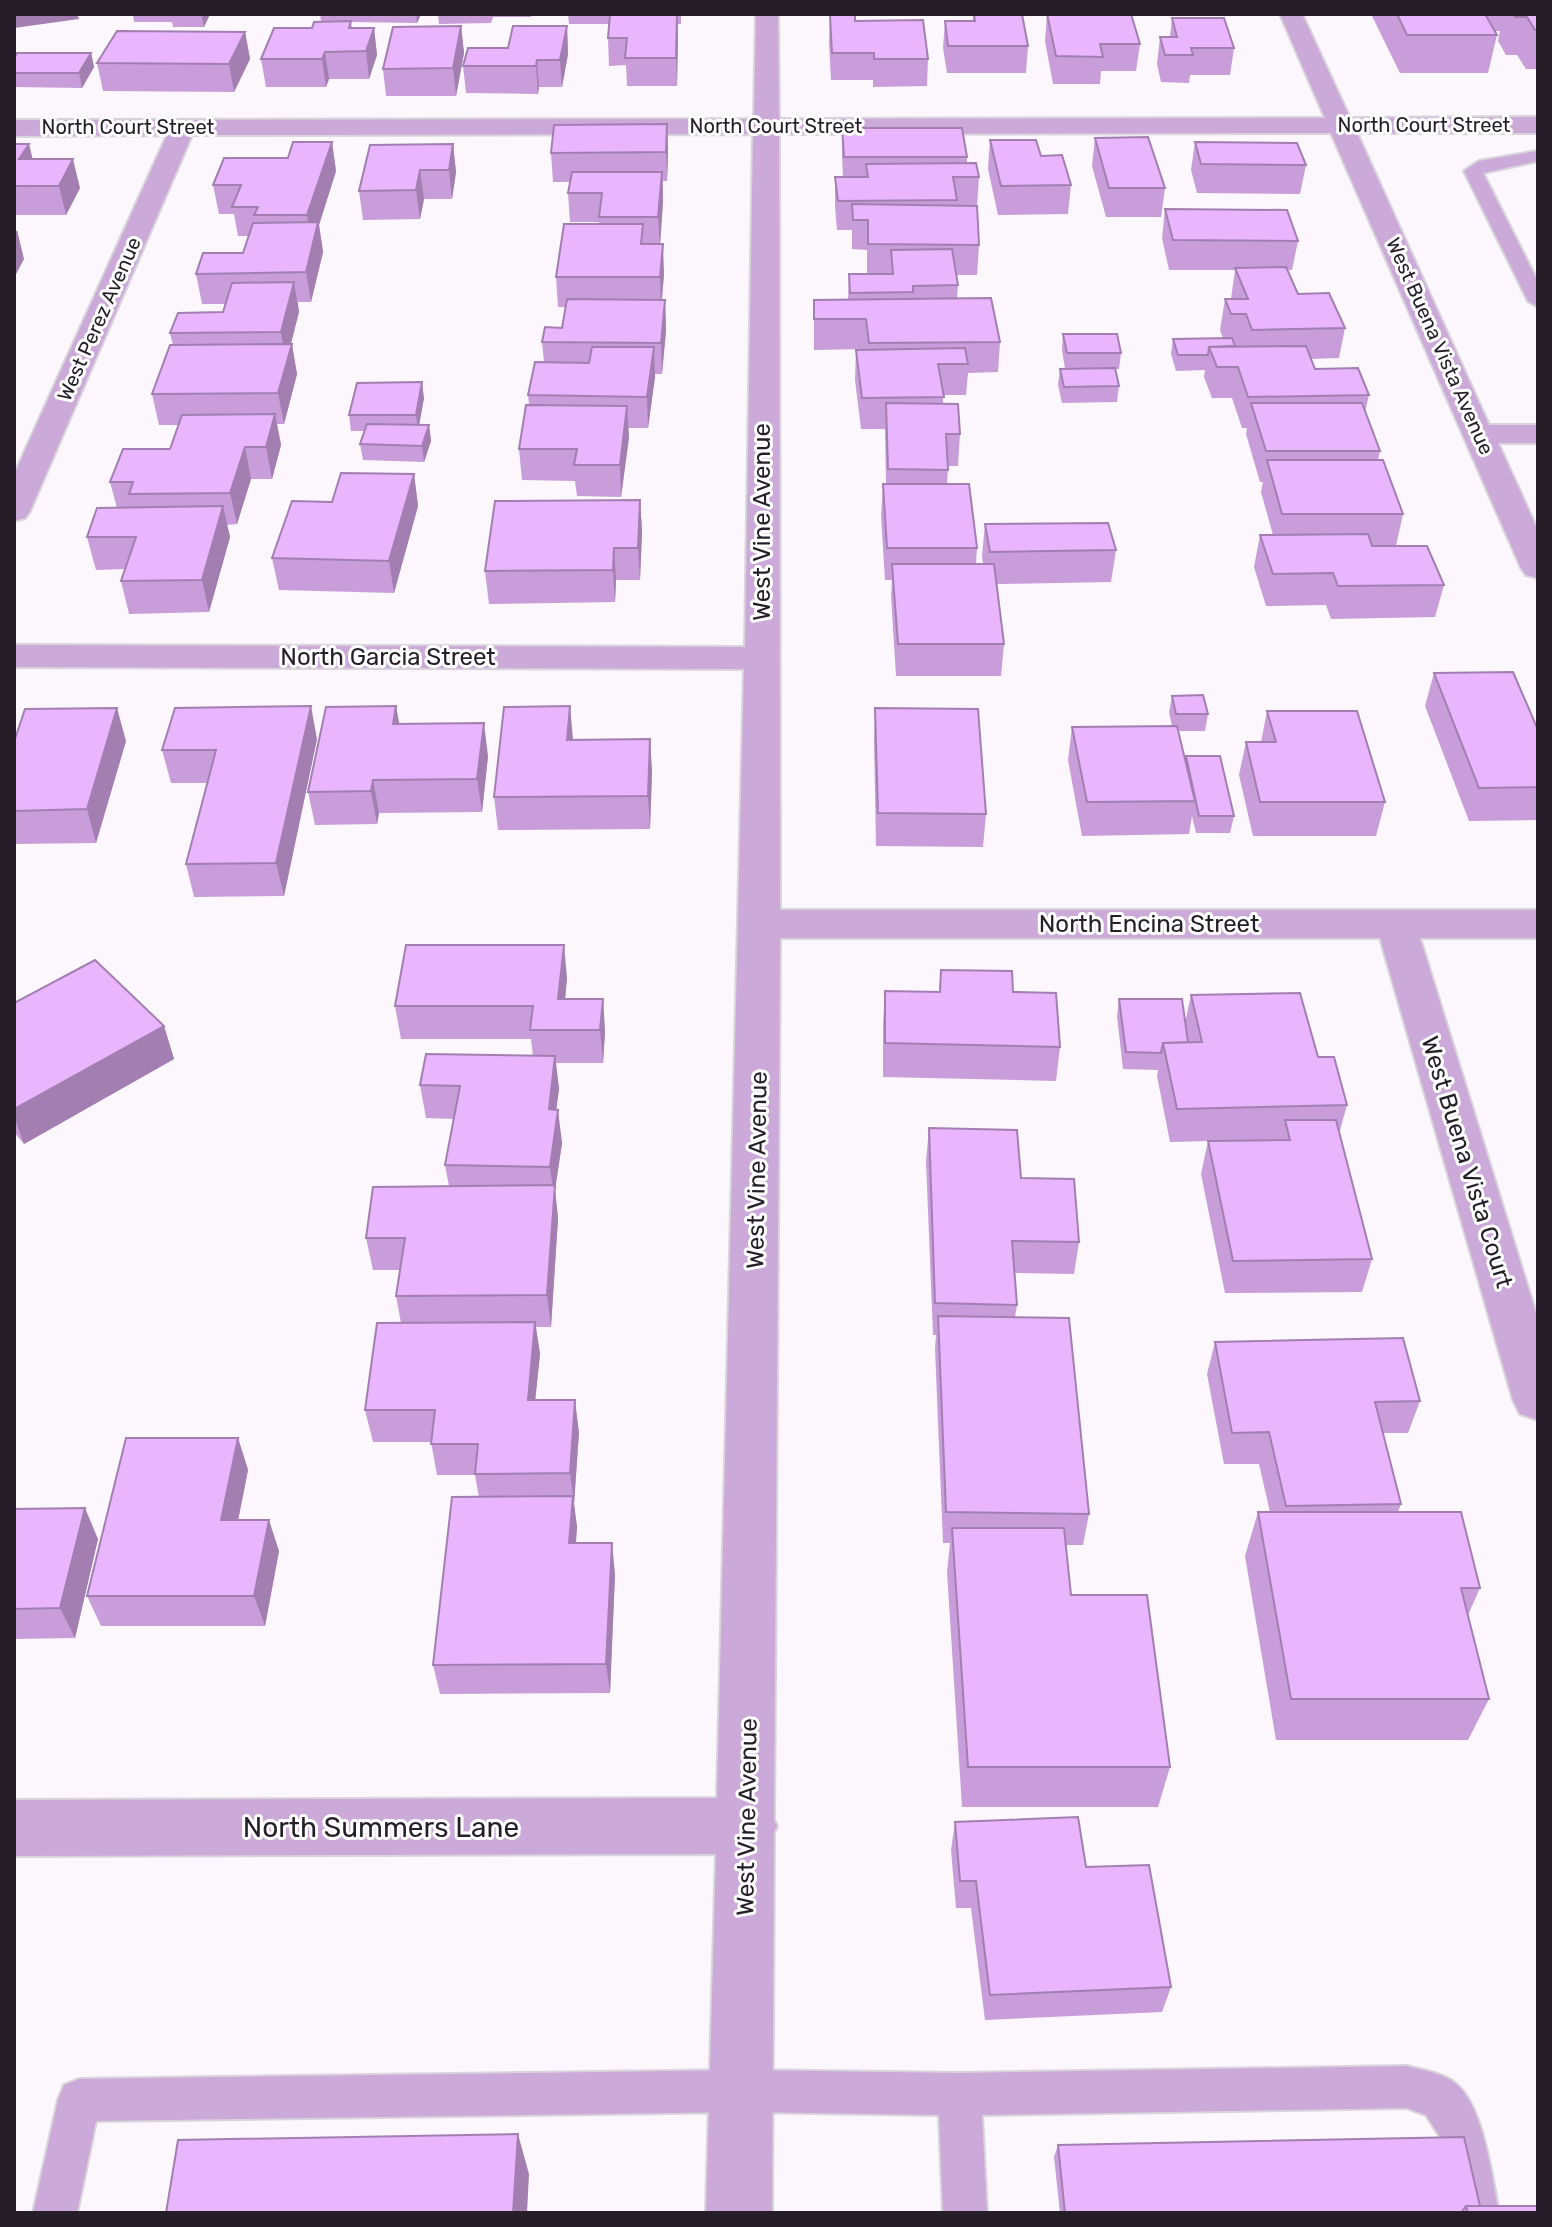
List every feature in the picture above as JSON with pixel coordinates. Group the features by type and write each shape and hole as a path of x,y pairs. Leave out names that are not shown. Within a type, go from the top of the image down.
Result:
{"street":[{"name":"West Vine Avenue","path":"739,2213 748,1826 760,924 767,14"},
{"name":"West Buena Vista Avenue","path":"1291,14 1538,568"},
{"name":"North Court Street","path":"14,128 1538,125"},
{"name":"West Perez Avenue","path":"14,511 183,127"},
{"path":"1480,434 1538,434"},
{"name":"North Garcia Street","path":"14,656 761,658"},
{"name":"North Encina Street","path":"760,924 1538,924"},
{"name":"West Buena Vista Court","path":"1396,924 1538,1400"},
{"name":"North Summers Lane","path":"14,1828 748,1826"}],"lane":[{"path":"1538,156 1485,165 1473,171 1538,301"},
{"path":"55,2213 79,2100 742,2091 960,2094 1407,2087 1440,2098 1460,2129 1477,2213"},
{"path":"960,2094 965,2213"}],"building":[{"path":"677,14 676,58 625,58 627,38 608,38 610,15"},
{"path":"974,14 1022,14 1028,46 948,46 945,21 975,21"},
{"path":"1047,14 1131,14 1140,44 1100,44 1103,57 1056,56"},
{"path":"1397,14 1485,14 1497,35 1407,35"},
{"path":"1514,14 1538,14 1538,30 1527,17 1515,17"},
{"path":"830,15 855,15 855,21 923,20 928,59 874,59 874,53 832,53"},
{"path":"1172,18 1224,18 1234,48 1191,48 1193,55 1165,55 1160,37 1177,37"},
{"path":"351,21 349,28 374,28 366,51 325,52 322,59 261,59 274,28 312,28 314,22"},
{"path":"461,26 453,68 383,69 393,27"},
{"path":"513,26 567,26 560,60 537,60 536,66 463,66 468,48 508,48"},
{"path":"117,31 245,32 229,64 97,63"},
{"path":"17,53 91,53 79,73 14,73"},
{"path":"667,124 666,152 551,153 554,125"},
{"path":"842,128 962,128 967,157 844,157"},
{"path":"1148,137 1165,188 1109,188 1095,138"},
{"path":"990,140 1036,140 1041,156 1062,155 1071,185 1001,186"},
{"path":"293,142 332,142 307,215 254,215 258,207 232,207 241,185 213,185 224,158 288,158"},
{"path":"1195,142 1297,143 1306,165 1201,164"},
{"path":"14,144 29,144 19,159 73,159 59,186 14,186"},
{"path":"453,144 449,170 420,170 416,190 359,191 370,145"},
{"path":"976,163 979,177 953,177 957,200 838,201 835,177 868,177 866,164"},
{"path":"572,172 662,172 658,217 599,217 602,193 568,193"},
{"path":"852,204 977,206 979,245 868,244 868,220 853,220"},
{"path":"1165,209 1287,210 1298,241 1173,240"},
{"path":"318,222 306,272 196,274 203,253 243,253 253,223"},
{"path":"564,224 643,224 641,244 663,244 660,277 556,277"},
{"path":"952,249 958,285 913,286 913,292 850,293 849,274 893,274 891,250"},
{"path":"1286,267 1298,294 1329,293 1345,328 1252,330 1246,314 1231,314 1225,299 1248,299 1235,268"},
{"path":"294,282 281,332 170,333 178,313 223,312 232,283"},
{"path":"991,298 1000,342 869,343 866,319 814,319 814,300"},
{"path":"567,299 665,300 661,343 542,342 545,327 562,328"},
{"path":"1063,334 1117,334 1121,353 1067,353"},
{"path":"1232,338 1235,346 1209,347 1208,355 1178,355 1173,339"},
{"path":"292,344 278,393 152,394 170,345"},
{"path":"1306,346 1315,369 1358,368 1369,395 1248,397 1238,367 1217,367 1209,347"},
{"path":"592,347 654,347 647,397 528,395 535,362 589,363"},
{"path":"965,348 968,364 938,364 944,397 862,398 856,350"},
{"path":"1115,368 1119,386 1064,387 1060,369"},
{"path":"422,382 416,415 349,415 357,383"},
{"path":"886,403 958,404 960,434 946,434 948,470 888,469"},
{"path":"1251,403 1362,403 1380,451 1266,451"},
{"path":"526,405 627,406 620,465 574,465 577,449 519,449"},
{"path":"275,414 266,447 245,447 230,493 129,494 133,482 110,482 123,449 170,449 182,415"},
{"path":"367,424 429,425 422,446 360,444"},
{"path":"1267,460 1383,460 1403,514 1282,514"},
{"path":"341,473 414,474 389,561 272,558 292,501 332,502"},
{"path":"883,484 969,484 977,548 887,548"},
{"path":"640,500 638,548 614,548 613,570 485,571 495,501"},
{"path":"223,506 202,580 121,581 136,537 87,537 97,508"},
{"path":"1108,523 1116,550 990,552 985,524"},
{"path":"1368,534 1372,546 1427,546 1444,585 1338,586 1333,573 1273,574 1260,535"},
{"path":"892,564 994,564 1004,644 898,644"},
{"path":"1513,672 1538,730 1538,787 1479,788 1434,673"},
{"path":"1203,695 1208,714 1176,714 1172,696"},
{"path":"311,706 276,863 186,864 216,750 162,750 175,708"},
{"path":"396,706 393,724 484,723 477,779 373,780 371,791 308,792 326,707"},
{"path":"570,706 567,740 650,739 648,796 494,797 504,707"},
{"path":"117,708 87,809 14,811 14,742 25,709"},
{"path":"875,708 978,709 986,814 878,813"},
{"path":"1267,711 1357,711 1385,802 1260,802 1246,742 1276,742"},
{"path":"1177,726 1195,801 1087,802 1072,727"},
{"path":"1186,756 1220,756 1234,816 1199,816"},
{"path":"406,945 564,945 558,999 603,999 600,1030 530,1030 533,1006 395,1006"},
{"path":"95,960 164,1026 14,1109 14,1003"},
{"path":"941,970 1012,971 1013,992 1056,993 1060,1047 885,1043 885,991 940,992"},
{"path":"1300,993 1318,1057 1334,1057 1347,1105 1177,1109 1163,1043 1202,1042 1191,995"},
{"path":"1119,999 1182,999 1188,1042 1163,1043 1161,1053 1126,1052"},
{"path":"426,1054 555,1056 549,1109 558,1110 550,1167 445,1165 460,1086 420,1085"},
{"path":"1285,1120 1336,1120 1372,1259 1233,1261 1208,1141 1290,1140"},
{"path":"929,1128 1017,1130 1021,1178 1074,1179 1079,1242 1012,1241 1017,1305 935,1303"},
{"path":"555,1185 547,1295 396,1296 405,1238 366,1238 373,1187"},
{"path":"938,1316 1069,1318 1089,1514 946,1512"},
{"path":"535,1322 528,1400 575,1400 570,1473 475,1474 478,1444 431,1444 435,1410 365,1410 377,1323"},
{"path":"1403,1338 1420,1401 1375,1402 1401,1504 1286,1506 1269,1432 1232,1433 1215,1342"},
{"path":"126,1438 238,1438 221,1520 269,1520 254,1596 87,1596"},
{"path":"573,1496 569,1543 612,1543 606,1664 433,1665 452,1497"},
{"path":"85,1508 60,1608 14,1609 14,1509"},
{"path":"1258,1512 1461,1512 1480,1588 1461,1588 1489,1699 1291,1699"},
{"path":"952,1528 1064,1528 1071,1595 1147,1595 1170,1767 968,1767"},
{"path":"1078,1817 1086,1867 1149,1865 1171,1987 990,1995 976,1881 960,1881 955,1822"},
{"path":"518,2134 513,2213 166,2213 178,2140"},
{"path":"1464,2137 1480,2206 1466,2206 1461,2213 1065,2213 1058,2145"},
{"path":"1466,2206 1538,2206 1538,2213 1468,2213"}]}
